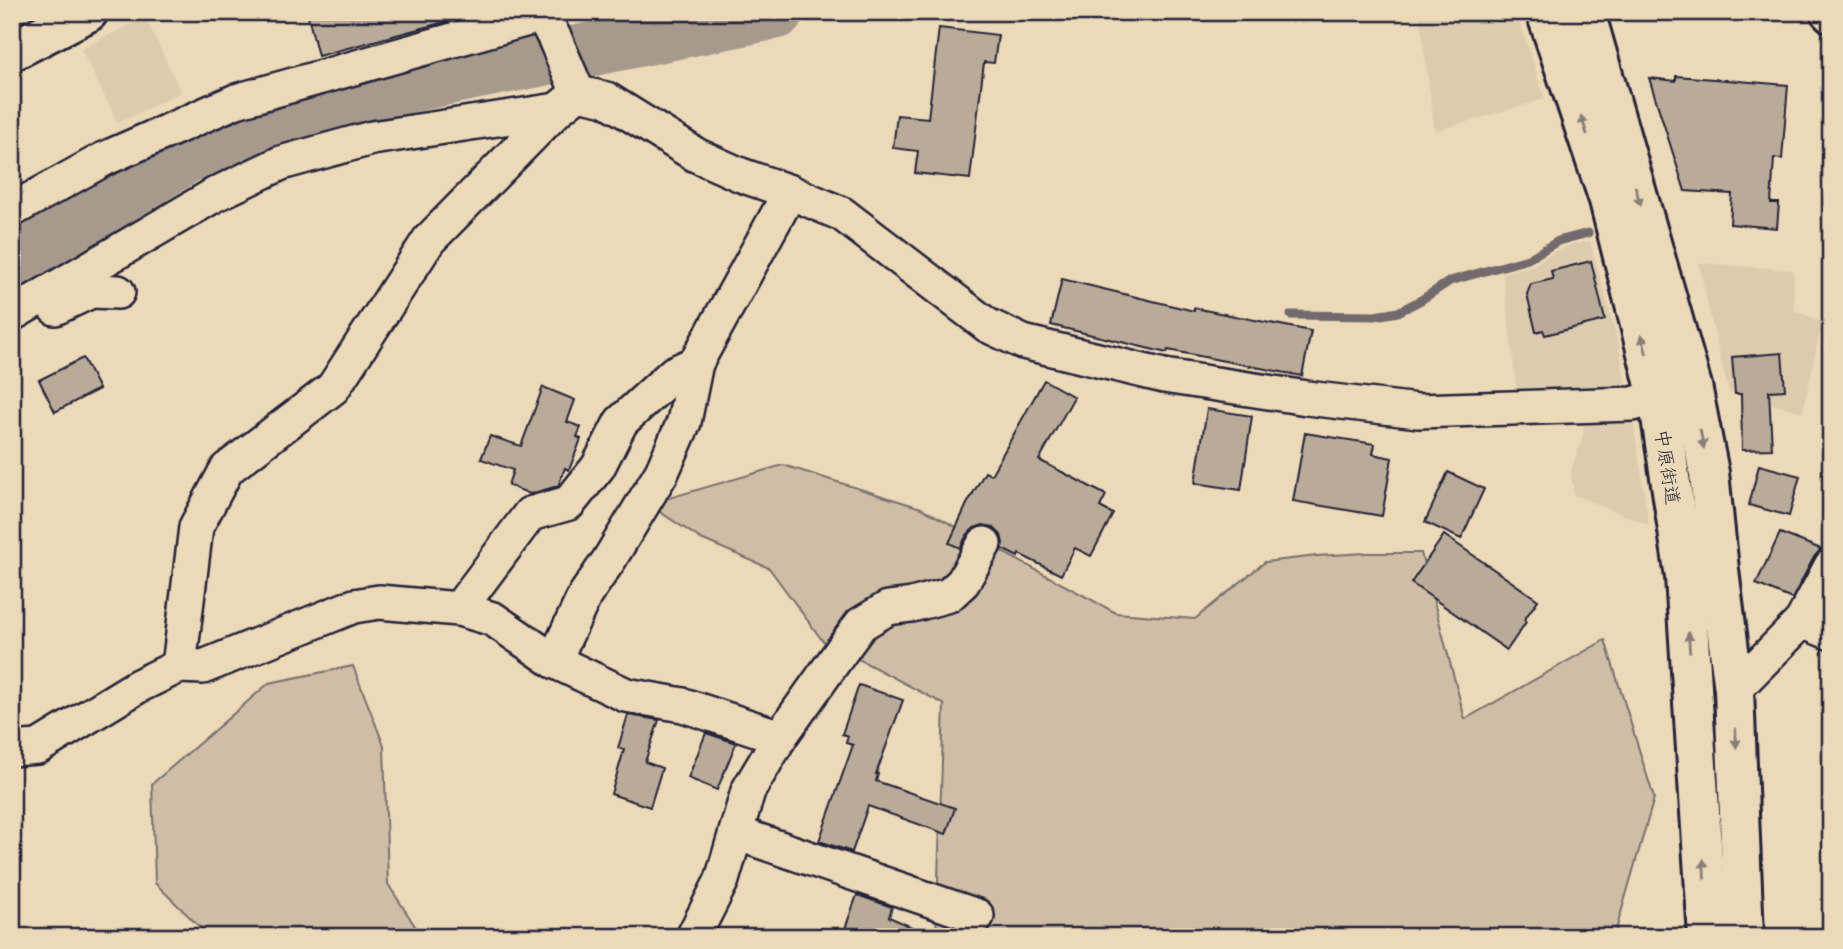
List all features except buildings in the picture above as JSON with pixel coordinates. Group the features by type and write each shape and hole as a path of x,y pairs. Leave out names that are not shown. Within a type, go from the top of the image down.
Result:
{"main road":[{"path":"12,51 88,12"},
{"name":"中原街道","path":"1546,12 1675,391 1709,473 1734,690 1744,937"},
{"name":"中原街道","path":"1586,12 1675,391 1708,937"}],"street":[{"path":"12,210 104,159 236,101 546,22 571,97"},
{"path":"12,315 216,194 281,163 372,138 571,97 606,99 696,155 842,214 987,325 1023,342 1164,376 1307,398 1418,411 1633,404 1675,391"},
{"path":"179,666 196,527 227,469 333,388 429,240 571,97"},
{"path":"554,661 585,595 662,472 684,422 696,363 790,192"},
{"path":"12,315 29,322 91,290 118,292"},
{"path":"459,609 530,514 569,503 598,467 621,422 674,373 696,363"},
{"path":"694,937 722,880 748,791 780,737 861,624 888,608 949,595 963,582 984,544"},
{"path":"1734,690 1816,627 1831,566"},
{"path":"12,749 38,747 138,686 179,666 203,667 354,606 379,602 459,609 493,619 554,661 626,695 683,705 780,737"},
{"path":"736,833 977,916"}],"shaded area":[{"path":"1419,12 1516,12 1545,99 1435,131"},
{"path":"145,17 181,92 118,123 81,49"},
{"path":"1590,241 1619,346 1626,387 1616,396 1518,400 1503,273 1534,265 1573,244"},
{"path":"1699,263 1794,270 1794,310 1822,322 1803,412 1729,393"},
{"path":"1632,414 1649,525 1574,495 1571,470 1583,437 1583,416"},
{"path":"783,465 921,508 1116,613 1195,619 1265,562 1365,553 1421,553 1465,719 1605,640 1654,798 1614,937 936,937 944,704 822,640 769,568 701,539 648,504"},
{"path":"353,666 384,746 388,884 422,937 210,937 155,883 152,784 269,683"}],"waterway":[{"path":"12,263 186,157 344,99 777,12"},
{"path":"1291,315 1375,316 1398,312 1450,281 1528,259 1558,241 1588,233"}]}
